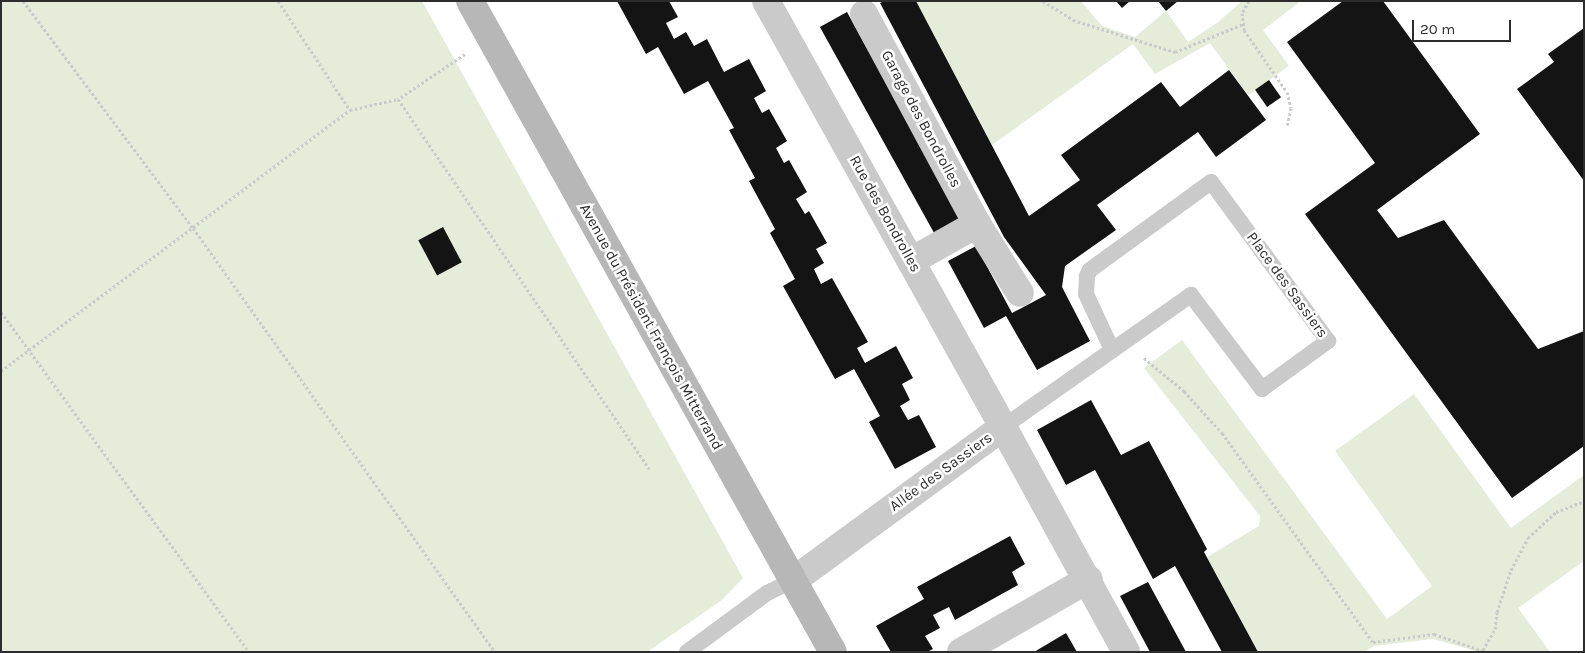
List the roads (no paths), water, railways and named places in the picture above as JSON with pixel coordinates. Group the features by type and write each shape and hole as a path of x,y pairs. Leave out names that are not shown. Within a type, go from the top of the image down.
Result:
{"street":[{"name":"Avenue du Président François Mitterrand","path":"470,1 711,437 794,580 833,652"},
{"name":"Rue des Bondrolles","path":"766,1 1003,427"},
{"name":"Garage des Bondrolles","path":"864,14 977,224 1020,293"},
{"path":"911,261 977,224"},
{"name":"Allée des Sassiers","path":"794,580 1003,427 1089,579 1126,652"},
{"path":"961,652 1089,579"}],"lane":[{"name":"Place des Sassiers","path":"1003,427 1191,295 1262,389 1328,342 1211,182 1090,270 1087,276 1086,294 1112,350"},
{"path":"686,652 767,592 794,580"}]}
